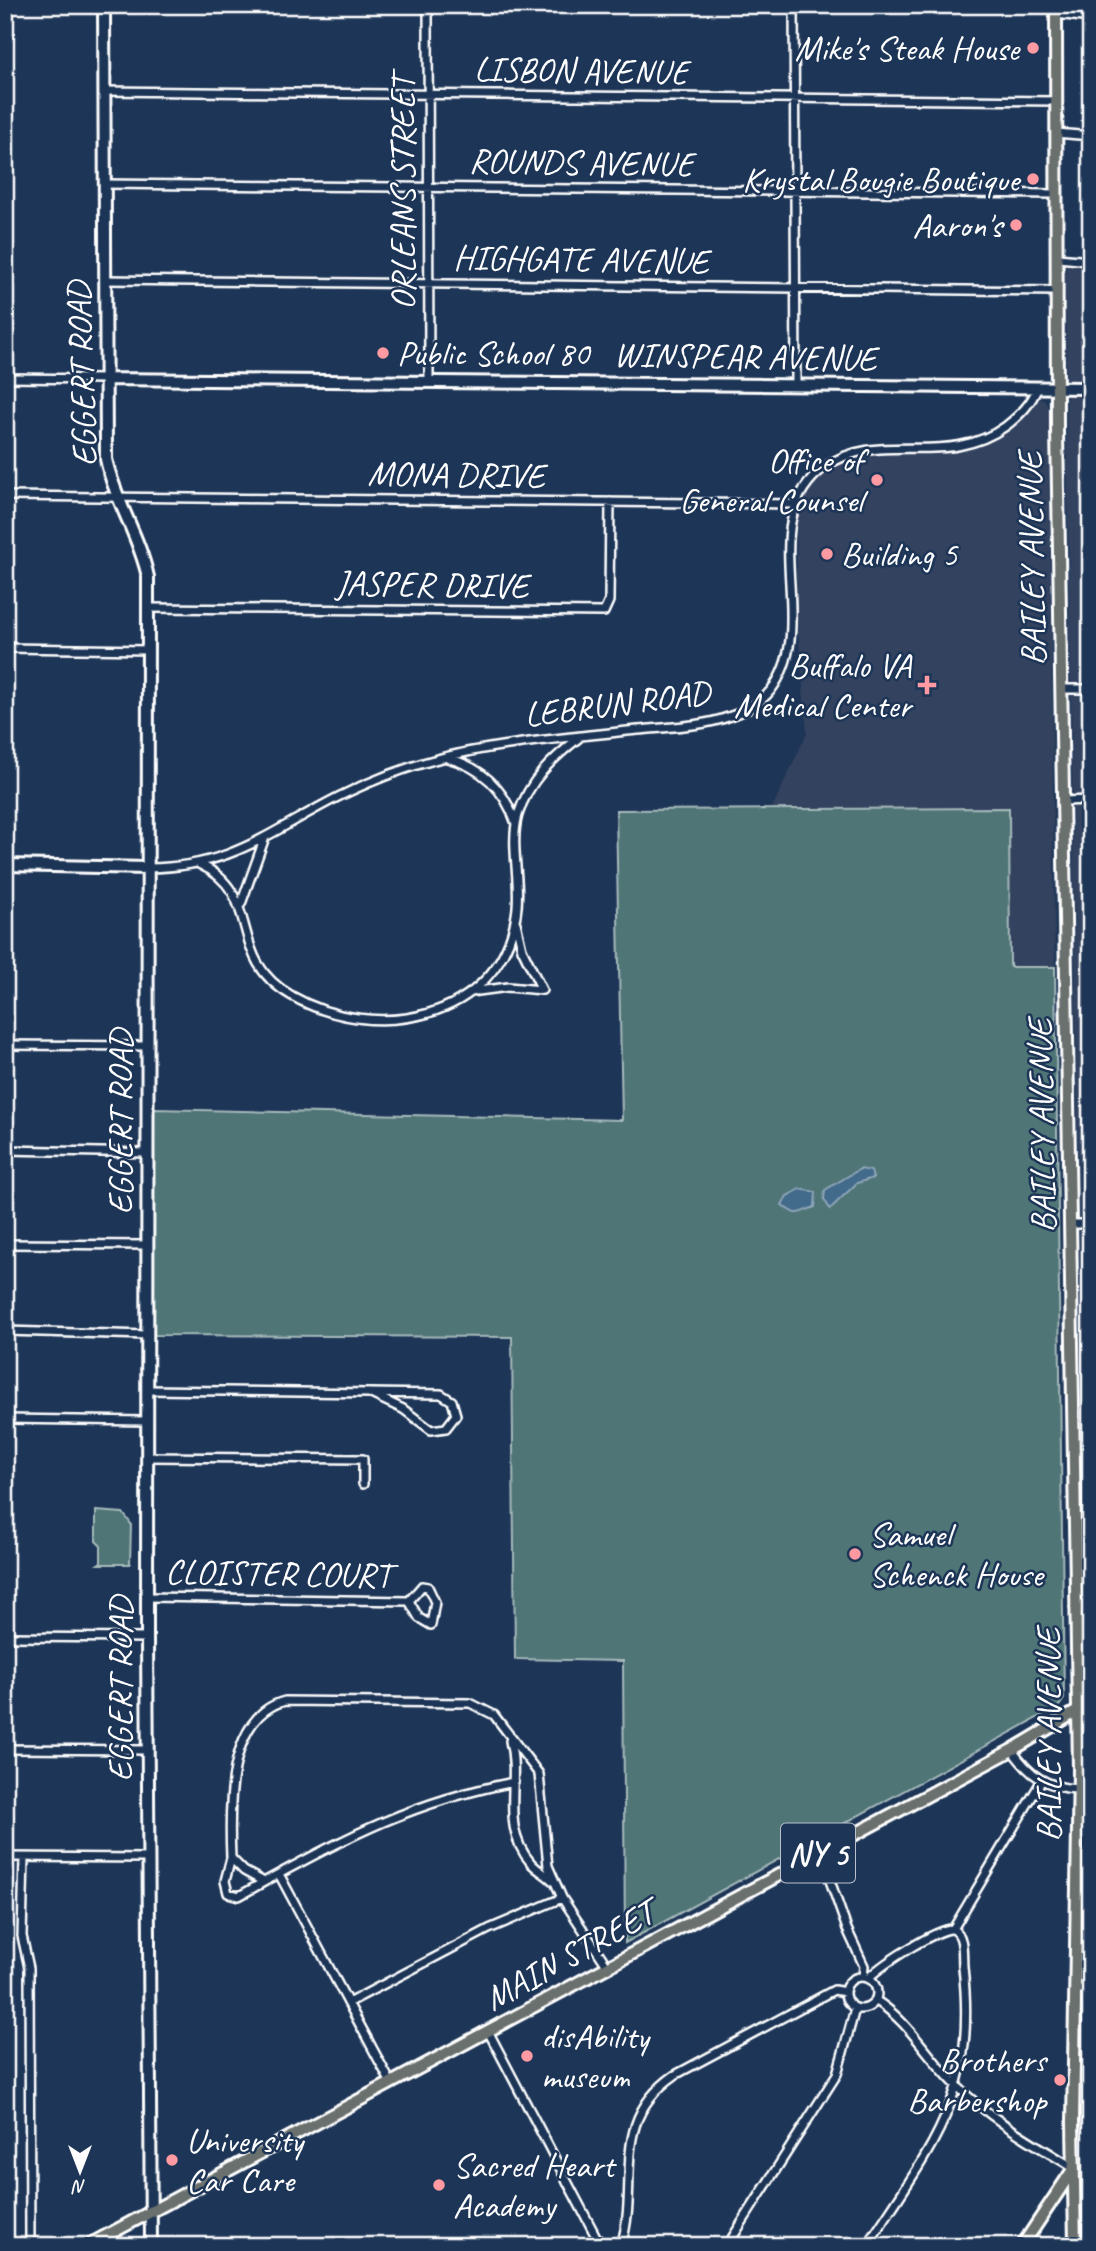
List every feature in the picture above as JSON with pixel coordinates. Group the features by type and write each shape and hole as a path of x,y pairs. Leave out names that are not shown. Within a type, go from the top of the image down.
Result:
{"main road":[{"name":"BAILEY AVENUE","path":"1056,10 1057,387 1078,1789 1075,2246"},
{"path":"1076,1607 1091,1608"},
{"name":"MAIN STREET","path":"87,2246 1012,1750 1077,1714 1091,1703"},
{"name":"MAIN STREET","path":"1077,1714 1091,1713"},
{"path":"1022,2246 1074,2168"},
{"path":"1043,2213 1057,2204 1064,2204 1075,2214"}],"street":[{"name":"EGGERT ROAD","path":"104,5 106,459 117,496 143,554 149,650 147,1638 151,2246"},
{"name":"ORLEANS STREET","path":"428,5 429,381"},
{"path":"794,5 796,385"},
{"path":"1073,5 1091,7"},
{"path":"1056,10 1091,18"},
{"name":"LISBON AVENUE","path":"104,91 1056,101"},
{"path":"1056,133 1091,136"},
{"name":"ROUNDS AVENUE","path":"104,184 1056,194"},
{"path":"1057,258 1091,261"},
{"name":"HIGHGATE AVENUE","path":"105,280 1057,291"},
{"path":"5,378 105,379"},
{"name":"WINSPEAR AVENUE","path":"105,379 1091,388"},
{"name":"LEBRUN ROAD","path":"5,865 148,868 199,864 233,854 265,839 353,789 443,757 512,744 713,721 747,709 766,695 779,678 790,652 789,545 794,504 800,492 817,474 845,456 871,450 950,449 988,437 1028,406 1038,387"},
{"name":"MONA DRIVE","path":"5,496 794,504"},
{"name":"JASPER DRIVE","path":"148,608 604,612 609,601 610,502"},
{"path":"5,648 149,650"},
{"path":"1061,689 1091,689"},
{"path":"470,992 504,987 542,990 522,949 516,918 516,824 528,791 538,775 580,736"},
{"path":"443,757 471,767 486,777 504,797 516,824"},
{"path":"1063,801 1091,800"},
{"path":"241,904 265,839"},
{"path":"199,864 228,884 241,904 250,952 262,972 281,990 331,1014 365,1021 411,1018 450,1005 470,992 500,958 516,918"},
{"path":"5,1045 148,1046"},
{"path":"5,1150 148,1153"},
{"path":"1070,1224 1091,1224"},
{"path":"5,1244 147,1245"},
{"path":"5,1331 148,1335"},
{"path":"147,1390 369,1393 445,1395 452,1401 456,1415 446,1428 431,1430 403,1409 369,1393"},
{"path":"5,1419 147,1421"},
{"path":"147,1457 363,1459 363,1484"},
{"name":"CLOISTER COURT","path":"428,1587 435,1602 431,1625 419,1618 409,1601 415,1591 428,1587"},
{"name":"CLOISTER COURT","path":"147,1597 409,1601"},
{"path":"5,1637 147,1638"},
{"path":"514,1782 460,1793 406,1810 354,1832 239,1896 228,1893 225,1881 232,1858 233,1765 258,1716 276,1703 318,1700 470,1703 494,1715 534,1765 542,1781 543,1843 554,1881 562,1898 608,1968"},
{"path":"509,1737 514,1758 511,1808 513,1833 531,1863 554,1881"},
{"path":"5,1749 148,1750"},
{"path":"1012,1750 1026,1770 1042,1780 1053,1786 1078,1789"},
{"path":"953,1928 1042,1780"},
{"path":"820,1852 843,1919 864,1966 865,1978 877,1991 875,2000 869,2007 855,2008 846,2000 845,1992 853,1979 865,1978 876,1968 901,1956 943,1928 953,1928"},
{"path":"5,1857 149,1858"},
{"path":"24,1858 22,1936 29,1968 30,2246"},
{"path":"232,1858 244,1871 264,1882"},
{"path":"279,1874 391,2083"},
{"path":"348,2003 489,1929 562,1898"},
{"path":"867,2246 927,2154 958,2088 966,2045 967,2002 961,1938 953,1928"},
{"path":"1077,1989 1091,1989"},
{"path":"621,2246 631,2133 641,2109 655,2091 675,2075 834,1990 845,1992"},
{"path":"875,2000 892,2011 958,2088 995,2118 1074,2168"},
{"path":"727,2246 837,2074 855,2008"},
{"path":"488,2031 601,2246"}],"shaded area":[{"path":"1069,264 1091,265 1091,381 1071,380 1066,376 1065,270"},
{"path":"1070,394 1091,395 1091,1599 1085,1589 1066,398"},
{"name":"Buffalo VA Medical Center","path":"1044,399 1049,409 1055,967 1010,967 772,808 807,733 796,607 797,513 806,494 826,472 854,457 874,454 952,453 976,447 1004,432 1037,400"},
{"path":"860,1169 871,1171 873,1178 857,1183 830,1209 824,1199 825,1190"},
{"path":"800,1189 816,1192 815,1207 795,1213 782,1205 787,1196"}],"green space":[{"path":"1009,808 1010,967 1055,967 1064,1699 1059,1706 625,1943 623,1661 515,1659 512,1337 153,1335 154,1109 622,1120 616,810"},
{"path":"96,1511 123,1513 131,1524 130,1564 98,1564 101,1562 101,1546 96,1541"}],"place":[{"name":"Mike's Steak House","path":"1033,48"},
{"name":"Krystal Bougie Boutique","path":"1033,179"},
{"name":"Aaron's","path":"1016,225"},
{"name":"Public School 80","path":"383,353"},
{"name":"Office of General Counsel","path":"877,480"},
{"name":"Building 5","path":"827,554"},
{"name":"Buffalo VA Medical Center","path":"927,685"},
{"name":"Samuel Schenck House","path":"855,1554"},
{"name":"disAbility museum","path":"527,2056"},
{"name":"Brothers Barbershop","path":"1060,2080"},
{"name":"University Car Care","path":"172,2160"},
{"name":"Sacred Heart Academy","path":"439,2185"}]}
